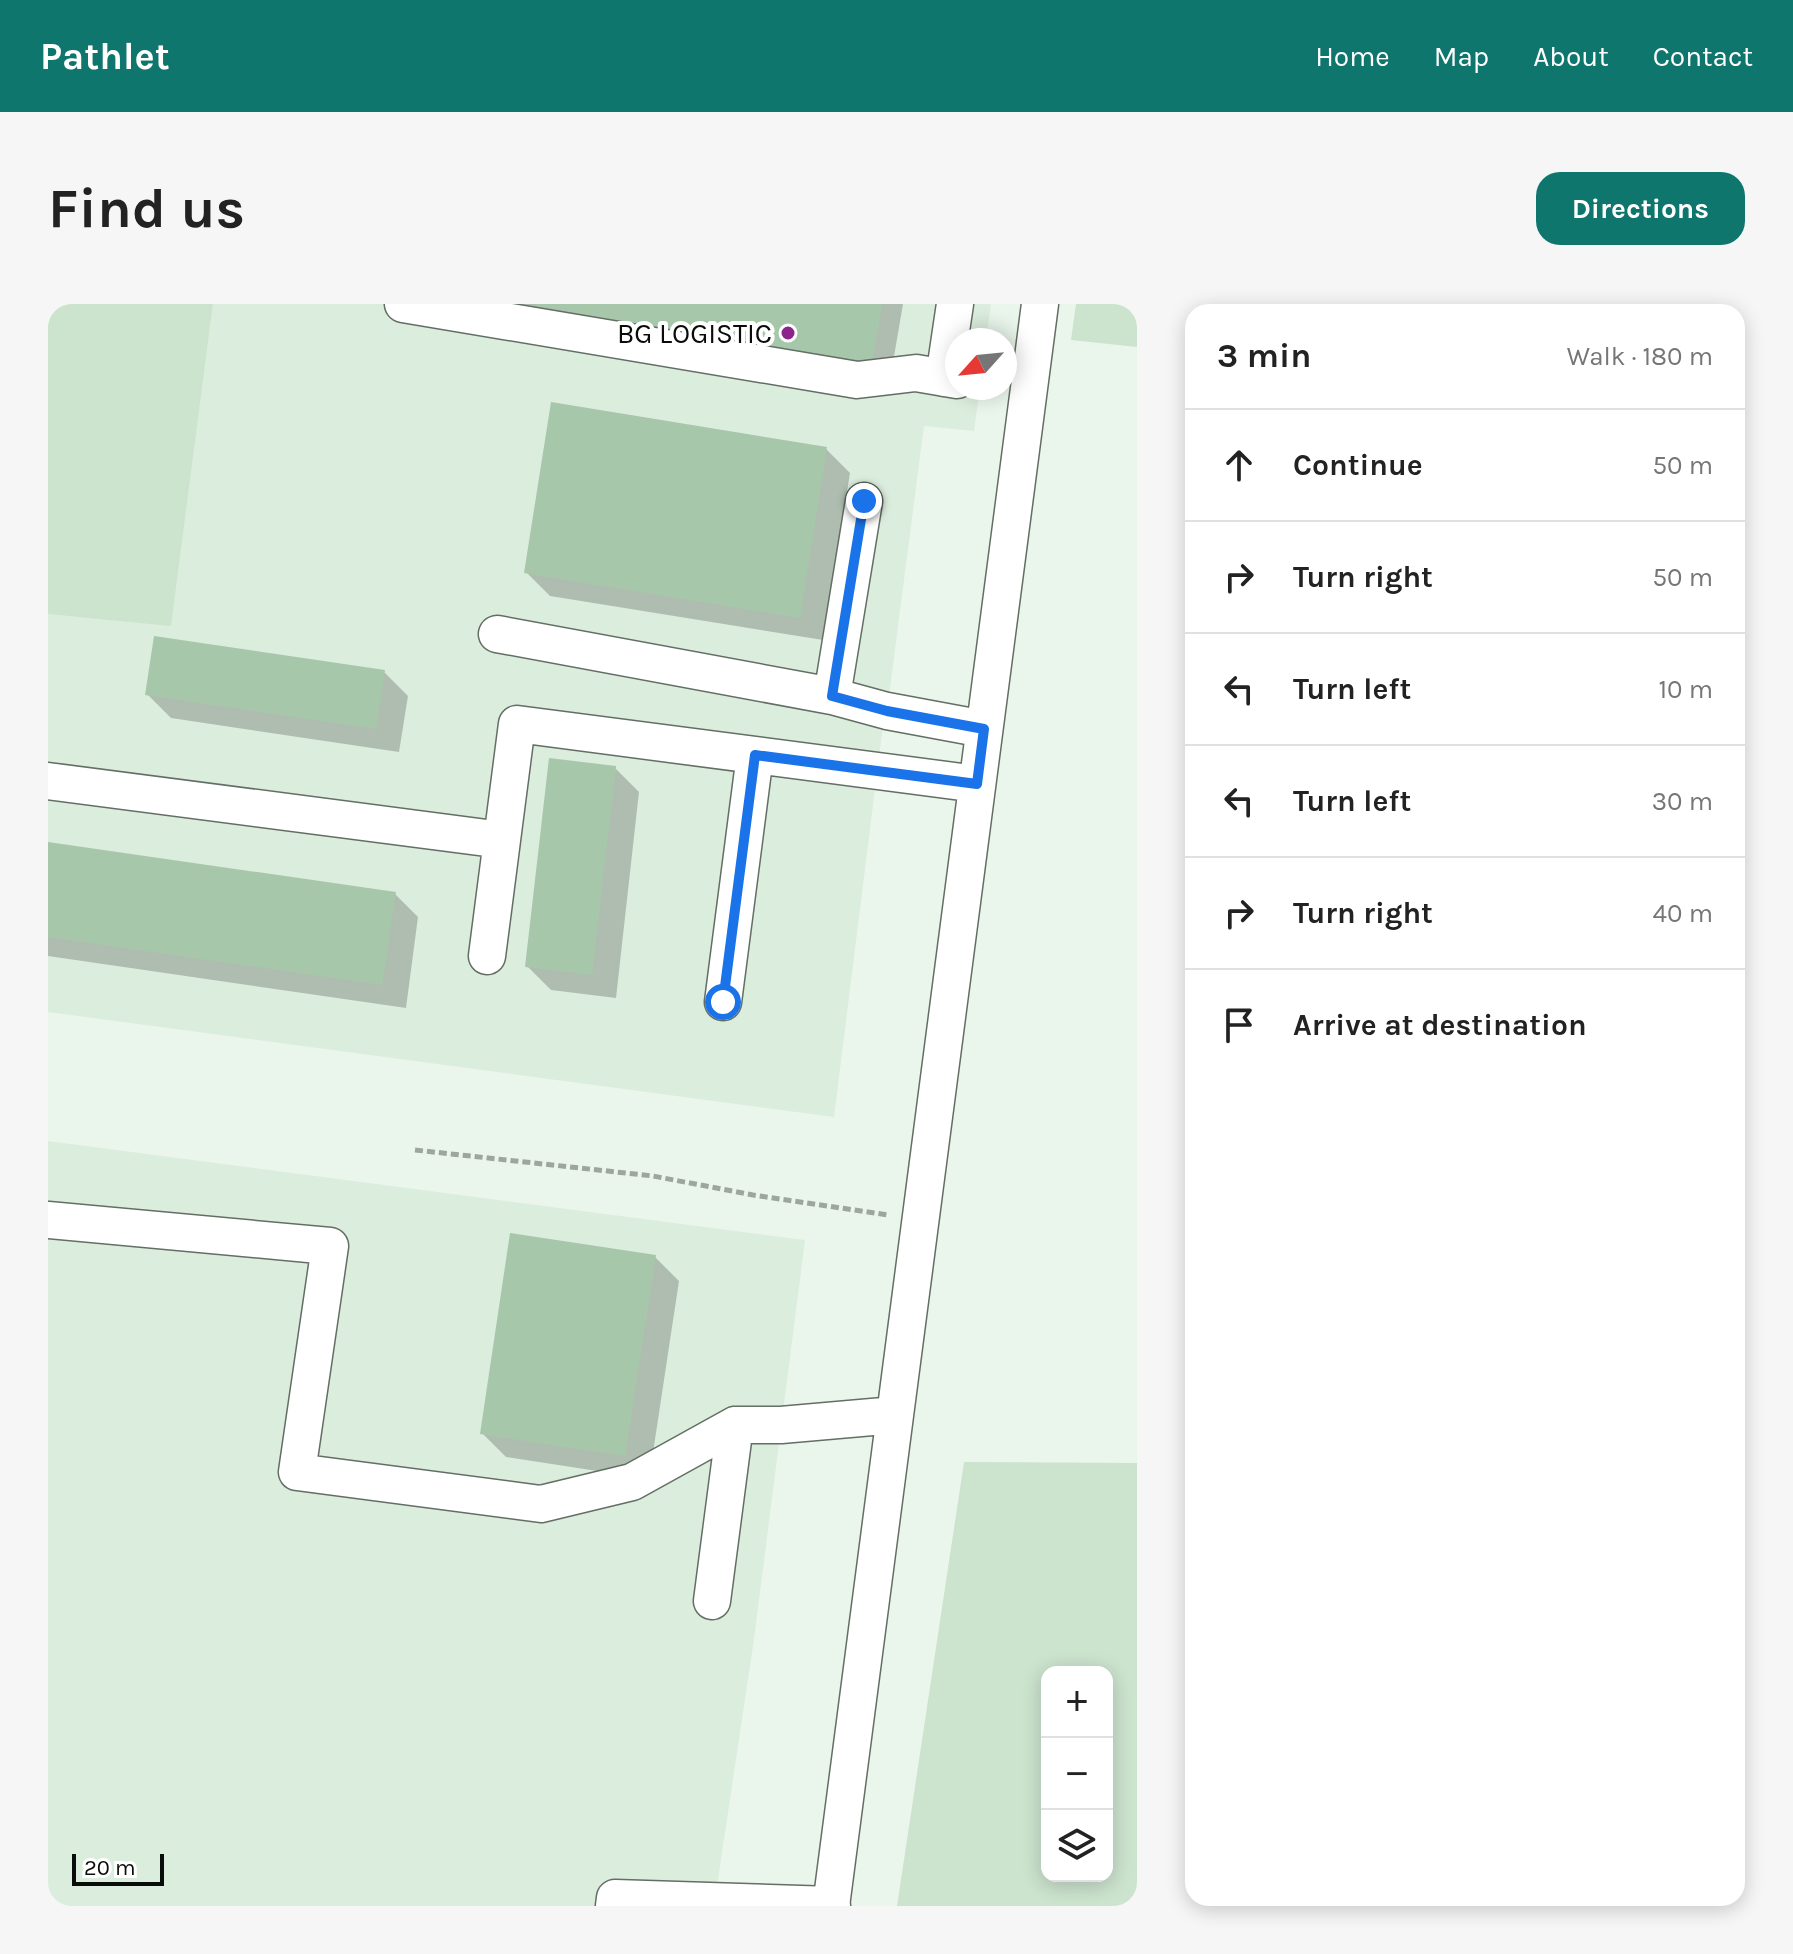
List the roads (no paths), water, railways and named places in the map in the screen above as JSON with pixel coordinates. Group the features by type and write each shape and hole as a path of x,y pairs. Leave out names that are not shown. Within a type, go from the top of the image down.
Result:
{"street":[{"path":"403,304 857,380 916,373 945,378"},
{"path":"953,328 955,304"},
{"path":"1017,387 1040,304"},
{"path":"614,1906 615,1898 832,1905 984,729 1016,400"},
{"path":"832,696 864,501"},
{"path":"497,634 832,696 887,711 984,729"},
{"path":"487,956 517,724 977,784"},
{"path":"723,1002 755,755"},
{"path":"48,781 502,840"},
{"path":"48,1220 330,1246 297,1472 541,1504 632,1482 735,1425 781,1425 895,1415"},
{"path":"712,1601 735,1425"}],"place":[{"name":"BG LOGISTIC","path":"788,333"}]}
